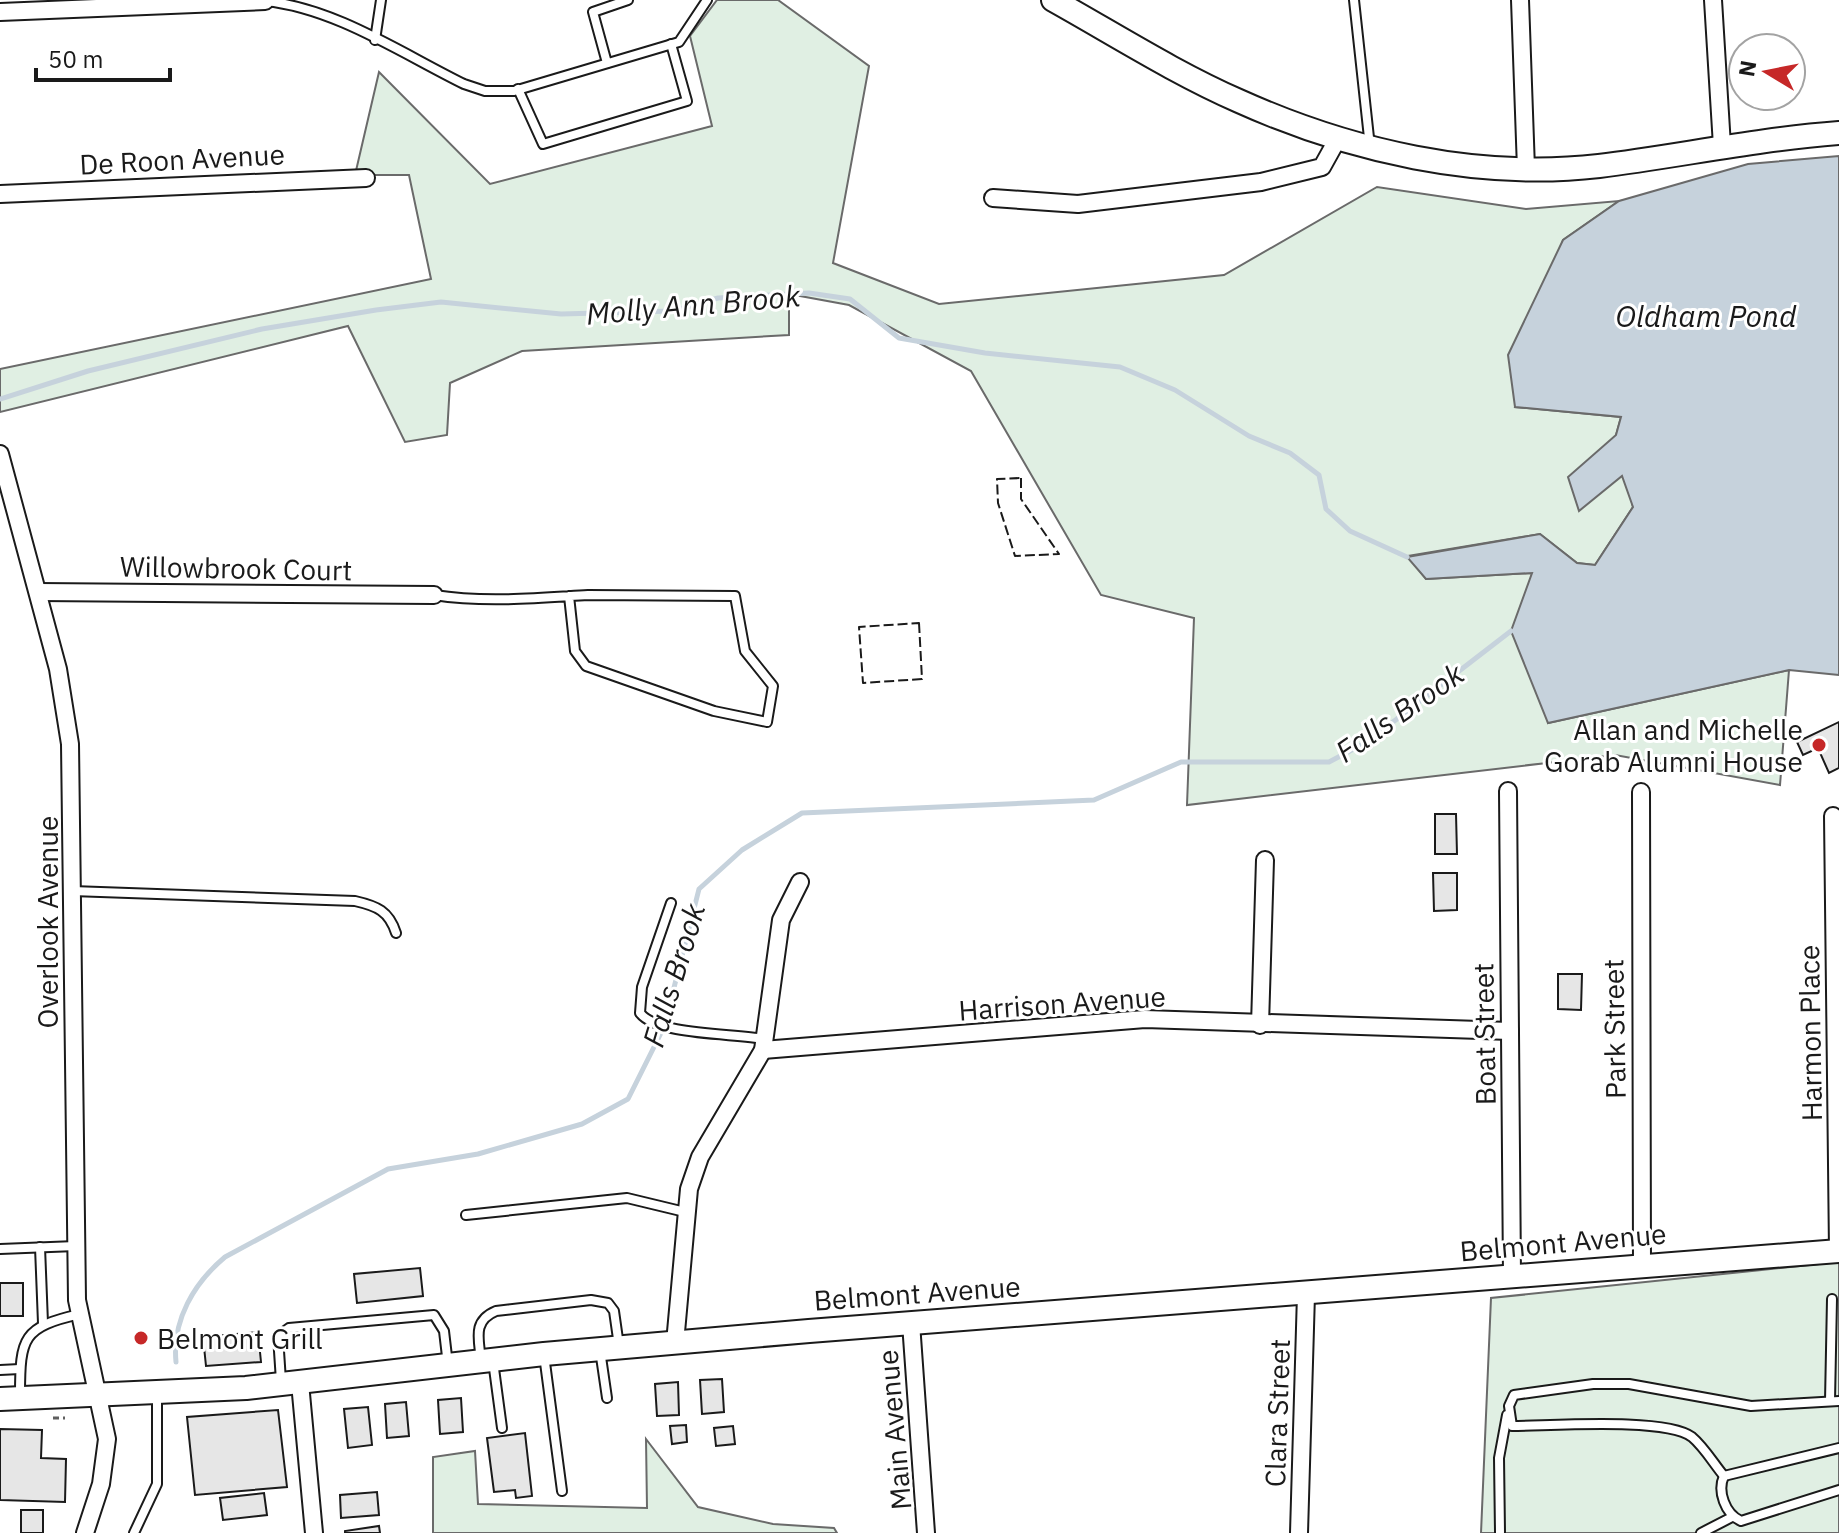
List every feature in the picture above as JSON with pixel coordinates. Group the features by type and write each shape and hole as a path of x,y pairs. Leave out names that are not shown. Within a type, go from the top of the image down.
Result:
{"main road":[{"path":"1053,0 1237,100 1337,140 1409,157 1526,169 1599,166 1722,146 1839,133"},
{"name":"Belmont Avenue","path":"10,1399 157,1395 290,1384 544,1354 1839,1251"}],"street":[{"path":"1520,0 1526,169"},
{"path":"1713,0 1722,146"},
{"path":"0,12 265,1"},
{"path":"993,198 1078,204 1261,182 1322,167 1337,140"},
{"name":"De Roon Avenue","path":"0,194 366,178"},
{"name":"Overlook Avenue","path":"0,454 58,669 70,744 76,1246 80,1314 106,1426 107,1459 85,1533"},
{"name":"Willowbrook Court","path":"38,592 434,595"},
{"name":"Boat Street","path":"1508,791 1512,1276"},
{"name":"Park Street","path":"1641,792 1642,1265"},
{"name":"Harmon Place","path":"1833,816 1839,1251"},
{"path":"1260,1025 1265,860"},
{"path":"675,1343 685,1212 700,1157 764,1045 781,920 800,882"},
{"name":"Harrison Avenue","path":"764,1045 1054,1029 1118,1020 1510,1031"},
{"name":"Clara Street","path":"1299,1533 1306,1294"},
{"name":"Main Avenue","path":"911,1323 926,1533"},
{"path":"290,1384 314,1533"}],"lane":[{"path":"375,40 381,0"},
{"path":"607,63 593,12 628,0"},
{"path":"265,1 322,15 464,84 485,91 518,89 679,42 707,0"},
{"path":"1354,0 1370,148"},
{"path":"518,89 543,144 687,101 671,44"},
{"path":"434,595 516,600 569,596 735,596 745,651 773,686 767,722 714,711 586,666 575,651 569,596"},
{"path":"72,891 355,901 377,906 392,919 396,933"},
{"path":"671,903 642,987 640,1013 652,1024 764,1045"},
{"path":"466,1215 627,1198 685,1212"},
{"path":"0,1249 76,1246"},
{"path":"10,1399 20,1369 20,1354 43,1323 40,1247"},
{"path":"1500,1532 1499,1458 1514,1395 1629,1384 1751,1406 1834,1401 1832,1299"},
{"path":"502,1428 477,1326 484,1316 496,1311 591,1300 608,1303 614,1311 607,1398"},
{"path":"43,1323 80,1314"},
{"path":"290,1384 278,1336 289,1328 434,1315 444,1331 448,1365"},
{"path":"544,1354 562,1491"},
{"path":"0,1370 20,1369"},
{"path":"134,1533 157,1484 157,1395"},
{"path":"1509,1406 1512,1426 1652,1426 1679,1430 1692,1437 1724,1476"},
{"path":"1839,1448 1724,1476 1720,1484 1724,1503 1732,1517 1741,1521 1839,1490"},
{"path":"1701,1533 1732,1517"}],"green space":[{"path":"717,0 778,0 869,66 833,263 939,304 1224,275 1377,187 1526,209 1619,201 1563,240 1515,407 1621,417 1616,435 1633,507 1595,565 1577,563 1540,534 1408,556 1426,579 1532,573 1548,723 1789,670 1780,785 1615,755 1187,805 1194,618 1101,595 971,371 849,305 789,294 789,335 522,351 450,383 447,435 405,442 348,326 0,412 0,369 431,279 409,175 355,175 379,72 490,184 712,126 690,36"},
{"path":"1839,1262 1839,1533 1481,1533 1491,1298"},
{"path":"646,1439 698,1507 773,1524 834,1528 837,1533 433,1533 433,1457 475,1451 478,1504 647,1508"}],"water":[{"name":"Oldham Pond","path":"1839,156 1839,675 1789,670 1548,723 1511,631 1532,573 1426,579 1407,557 1540,534 1577,563 1595,565 1633,507 1622,476 1579,511 1568,477 1616,435 1621,417 1515,407 1508,355 1563,240 1619,201 1748,164"}],"building":[{"name":"Allan and Michelle Gorab Alumni House","path":"1839,722 1839,768 1829,773 1818,748 1803,755 1797,742"},
{"path":"1435,814 1456,814 1457,854 1435,854"},
{"path":"1433,873 1457,873 1457,910 1434,911"},
{"path":"1558,974 1582,974 1581,1010 1558,1009"},
{"path":"420,1268 423,1296 357,1303 354,1274"},
{"path":"0,1283 23,1283 23,1316 0,1316"},
{"path":"258,1332 261,1362 206,1366 203,1337"},
{"path":"722,1379 724,1412 702,1414 700,1380"},
{"path":"678,1382 679,1415 657,1416 655,1384"},
{"path":"461,1398 463,1432 440,1434 438,1400"},
{"path":"406,1402 409,1436 387,1438 385,1404"},
{"path":"368,1407 372,1445 348,1448 344,1409"},
{"path":"278,1410 287,1487 195,1495 187,1417"},
{"path":"686,1425 687,1442 672,1444 670,1426"},
{"path":"733,1426 735,1444 716,1446 714,1428"},
{"path":"0,1429 42,1430 41,1458 66,1459 65,1502 0,1500"},
{"path":"525,1433 532,1496 516,1498 515,1490 494,1492 487,1438"},
{"path":"377,1492 379,1515 341,1518 340,1495"},
{"path":"264,1493 267,1515 223,1520 220,1498"},
{"path":"21,1510 43,1510 43,1533 21,1533"},
{"path":"379,1526 380,1533 345,1533 345,1531"}],"waterway":[{"name":"Molly Ann Brook","path":"0,399 88,371 262,329 376,310 441,302 561,314 673,311 718,298 809,293 850,299 899,338 985,353 1120,367 1175,390 1249,436 1290,453 1319,475 1326,509 1350,531 1407,557"},
{"name":"Falls Brook","path":"176,1362 178,1332 187,1304 204,1278 225,1257 388,1169 478,1154 582,1124 628,1099 664,1027 699,889 742,850 802,813 1094,800 1181,762 1329,762 1367,742 1511,631"}],"fence":[{"path":"1021,478 1021,499 1059,554 1015,556 998,503 997,479 1021,478"},
{"path":"919,623 922,679 863,683 859,627 919,623"}],"place":[{"name":"Allan and Michelle Gorab Alumni House","path":"1819,745"},
{"name":"Belmont Grill","path":"141,1338"}]}
